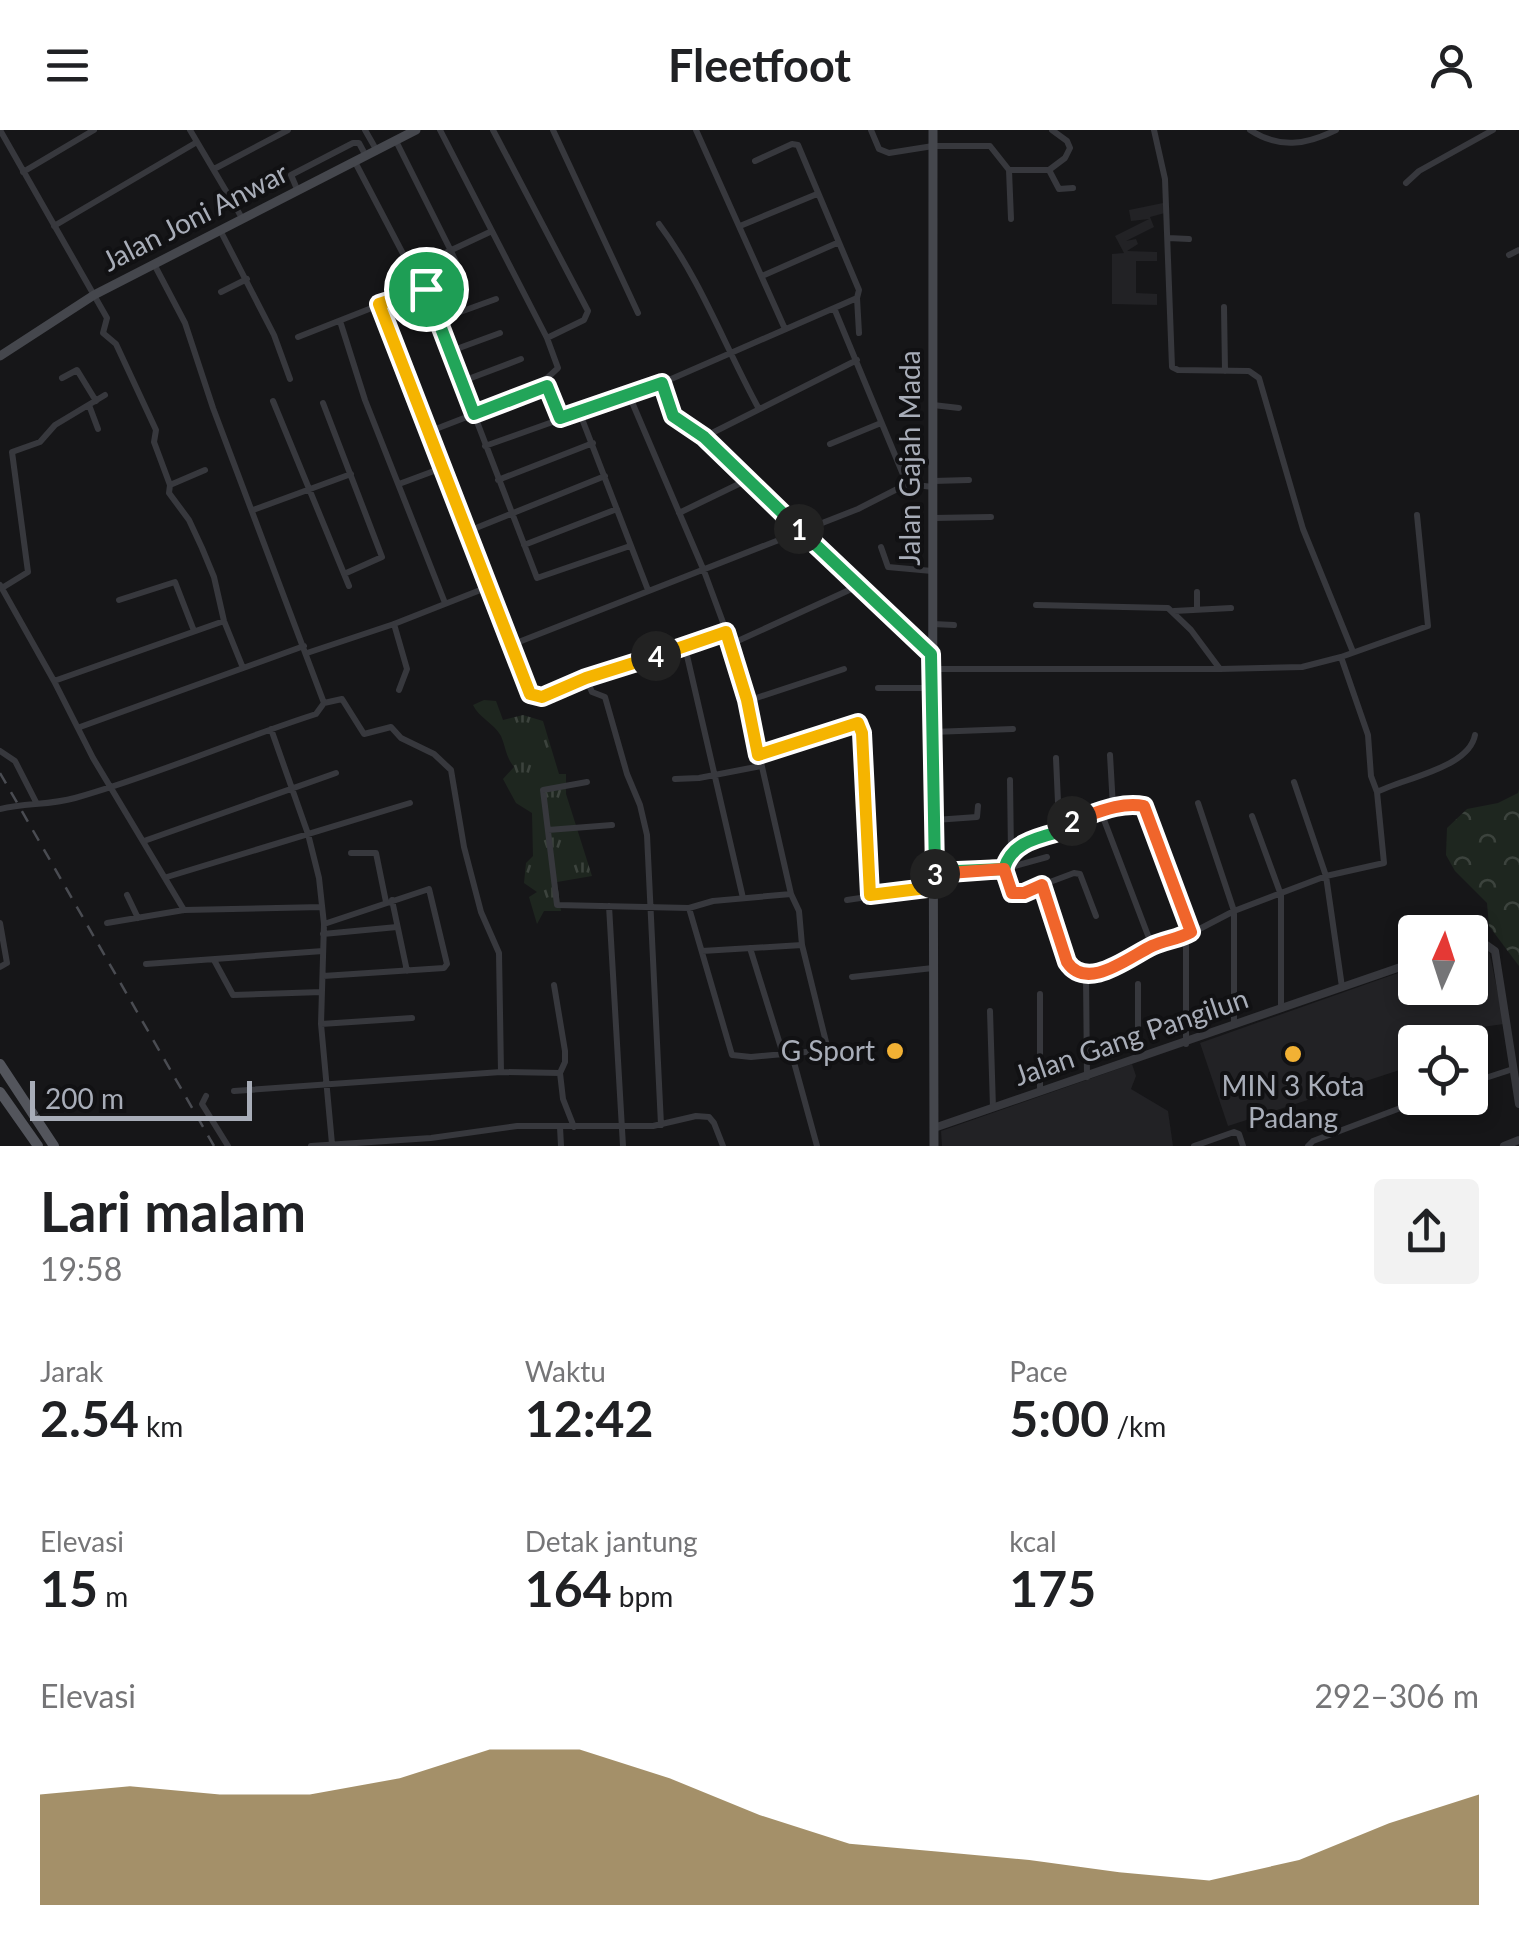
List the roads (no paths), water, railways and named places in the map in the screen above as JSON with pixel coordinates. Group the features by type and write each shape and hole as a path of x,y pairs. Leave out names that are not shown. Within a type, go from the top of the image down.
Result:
{"main road":[{"name":"Jalan Joni Anwar","path":"0,356 94,294 416,130"},
{"name":"Jalan Gajah Mada","path":"933,130 934,1146"},
{"path":"0,1064 54,1146"},
{"path":"0,1092 38,1146"}],"street":[{"path":"0,130 108,320 102,332 116,344 156,430 154,442 172,500 190,520 212,570 224,621 243,668"},
{"path":"23,172 94,130"},
{"path":"190,130 242,218"},
{"path":"263,130 268,140"},
{"path":"214,169 288,130"},
{"path":"365,130 377,150"},
{"path":"440,130 547,338 558,368 544,378 560,418"},
{"path":"493,130 588,311 584,320 547,338"},
{"path":"553,130 638,313"},
{"path":"696,130 786,329"},
{"path":"871,130 879,149 886,153 933,146 990,146 1009,170 1011,219"},
{"path":"1009,170 1049,170 1065,158 1070,148 1067,141 1052,130"},
{"path":"1154,130 1165,179 1172,367 1253,372 1259,378 1303,529 1353,652"},
{"path":"1250,130 1271,141 1293,144 1336,130"},
{"path":"1406,183 1493,130"},
{"path":"298,338 458,274 452,250 396,140"},
{"path":"54,226 197,142"},
{"path":"297,189 291,175 353,144 359,143 366,156"},
{"path":"755,162 796,144 859,290 859,333"},
{"path":"355,162 408,267 416,269 492,231"},
{"path":"1049,170 1059,189 1073,188"},
{"path":"740,226 817,194"},
{"path":"660,224 686,261 759,409"},
{"path":"220,230 274,336 290,380"},
{"path":"1168,238 1188,239"},
{"path":"762,276 837,242"},
{"path":"1509,254 1519,250"},
{"path":"154,264 185,323 324,703"},
{"path":"221,292 247,279"},
{"path":"426,289 540,579 630,546"},
{"path":"485,446 662,383 857,298"},
{"path":"438,320 496,299"},
{"path":"379,304 532,696 542,697 586,678 726,632"},
{"path":"1224,307 1225,371"},
{"path":"834,308 907,484"},
{"path":"340,320 365,400 445,604"},
{"path":"450,352 500,333"},
{"path":"463,381 522,359"},
{"path":"704,437 857,360"},
{"path":"62,378 77,370 92,403 98,429"},
{"path":"662,383 673,416 704,437 931,654"},
{"path":"428,432 547,386"},
{"path":"628,395 731,644 791,894 799,911 802,945 829,1047 826,1051 751,1058 732,1055 689,908"},
{"path":"105,396 55,425 40,442 12,452 28,572 1,587 93,758 184,910"},
{"path":"273,401 349,586"},
{"path":"322,403 382,557 344,574"},
{"path":"932,405 959,408"},
{"path":"579,411 648,590"},
{"path":"830,444 881,422"},
{"path":"498,480 592,443"},
{"path":"399,484 442,468"},
{"path":"170,485 204,470"},
{"path":"253,510 351,474"},
{"path":"466,532 605,476"},
{"path":"679,512 747,480"},
{"path":"512,645 858,509 907,484 969,480"},
{"path":"524,545 617,509"},
{"path":"931,669 1290,668 1341,657 1428,626 1416,515"},
{"path":"933,518 991,517"},
{"path":"881,547 888,567 932,571"},
{"path":"119,600 175,582 194,631"},
{"path":"731,644 858,586"},
{"path":"79,727 243,668 394,624 488,588"},
{"path":"1196,609 1197,592"},
{"path":"1036,604 1163,607 1174,611 1231,608"},
{"path":"1174,611 1220,668"},
{"path":"54,681 224,621"},
{"path":"394,624 407,669 399,690"},
{"path":"932,624 954,624"},
{"path":"685,647 743,898"},
{"path":"1042,885 1067,962 1073,970 1086,975 1326,876 1385,861 1368,735 1341,657"},
{"path":"747,700 844,669"},
{"path":"586,678 592,692 605,697 647,835 661,1125"},
{"path":"878,688 932,688"},
{"path":"0,809 36,802 57,803 112,786 316,714 324,703 342,699 364,734 391,727 402,738 434,754 451,770 457,816 480,912 497,946 500,1072"},
{"path":"758,755 855,724 861,726 870,895"},
{"path":"271,729 308,834 319,878 324,924 321,1024 332,1144"},
{"path":"932,732 1013,729"},
{"path":"1377,792 1456,761 1474,743 1475,735"},
{"path":"0,751 15,761 36,802"},
{"path":"1110,755 1113,807"},
{"path":"1010,854 1026,842 1055,833 1059,824 1056,758"},
{"path":"675,779 761,766"},
{"path":"144,840 336,773"},
{"path":"1010,780 1010,854 1004,869 1012,893 1024,893 1080,874 1096,916"},
{"path":"588,782 544,788 557,905 689,908 713,900 791,894"},
{"path":"1294,782 1326,876 1342,986"},
{"path":"167,877 410,802"},
{"path":"1198,803 1234,912 1234,1026"},
{"path":"935,820 977,817 978,806"},
{"path":"1059,824 1113,807 1144,806 1188,934 1186,1044"},
{"path":"1101,812 1152,946"},
{"path":"1252,816 1282,895 1281,1010"},
{"path":"548,830 612,825"},
{"path":"351,853 376,854 408,971"},
{"path":"935,872 1004,869 1047,857"},
{"path":"847,900 935,887"},
{"path":"323,976 446,968 429,890 324,924"},
{"path":"127,895 138,918"},
{"path":"107,922 184,910 322,906"},
{"path":"610,906 623,1146"},
{"path":"0,923 7,963 0,967"},
{"path":"324,934 397,926"},
{"path":"702,951 802,945"},
{"path":"1488,946 1492,947 1519,1104"},
{"path":"750,948 818,1146"},
{"path":"146,964 323,950"},
{"path":"214,960 233,996 322,992"},
{"path":"852,977 934,968"},
{"name":"Jalan Gang Pangilun","path":"934,1128 1398,968"},
{"path":"1086,975 1087,1077"},
{"path":"1138,984 1138,1060"},
{"path":"554,985 565,1051 560,1072 574,1127"},
{"path":"1040,994 1040,1092"},
{"path":"990,1012 993,1108"},
{"path":"321,1024 412,1018"},
{"path":"1488,1077 1514,1068"},
{"path":"234,1091 500,1072 560,1072"},
{"path":"206,1096 202,1104 228,1146"},
{"path":"1308,1146 1398,1109"},
{"path":"311,1146 431,1138 517,1126 661,1125 696,1116 709,1118 724,1146"},
{"path":"560,1127 561,1146"},
{"path":"1194,1146 1234,1132 1240,1134 1243,1146"},
{"path":"1504,1146 1519,1140"}],"railway":[{"path":"0,773 214,1146"}],"place":[{"name":"G Sport","path":"895,1051"},
{"name":"MIN 3 Kota Padang","path":"1293,1054"}]}
